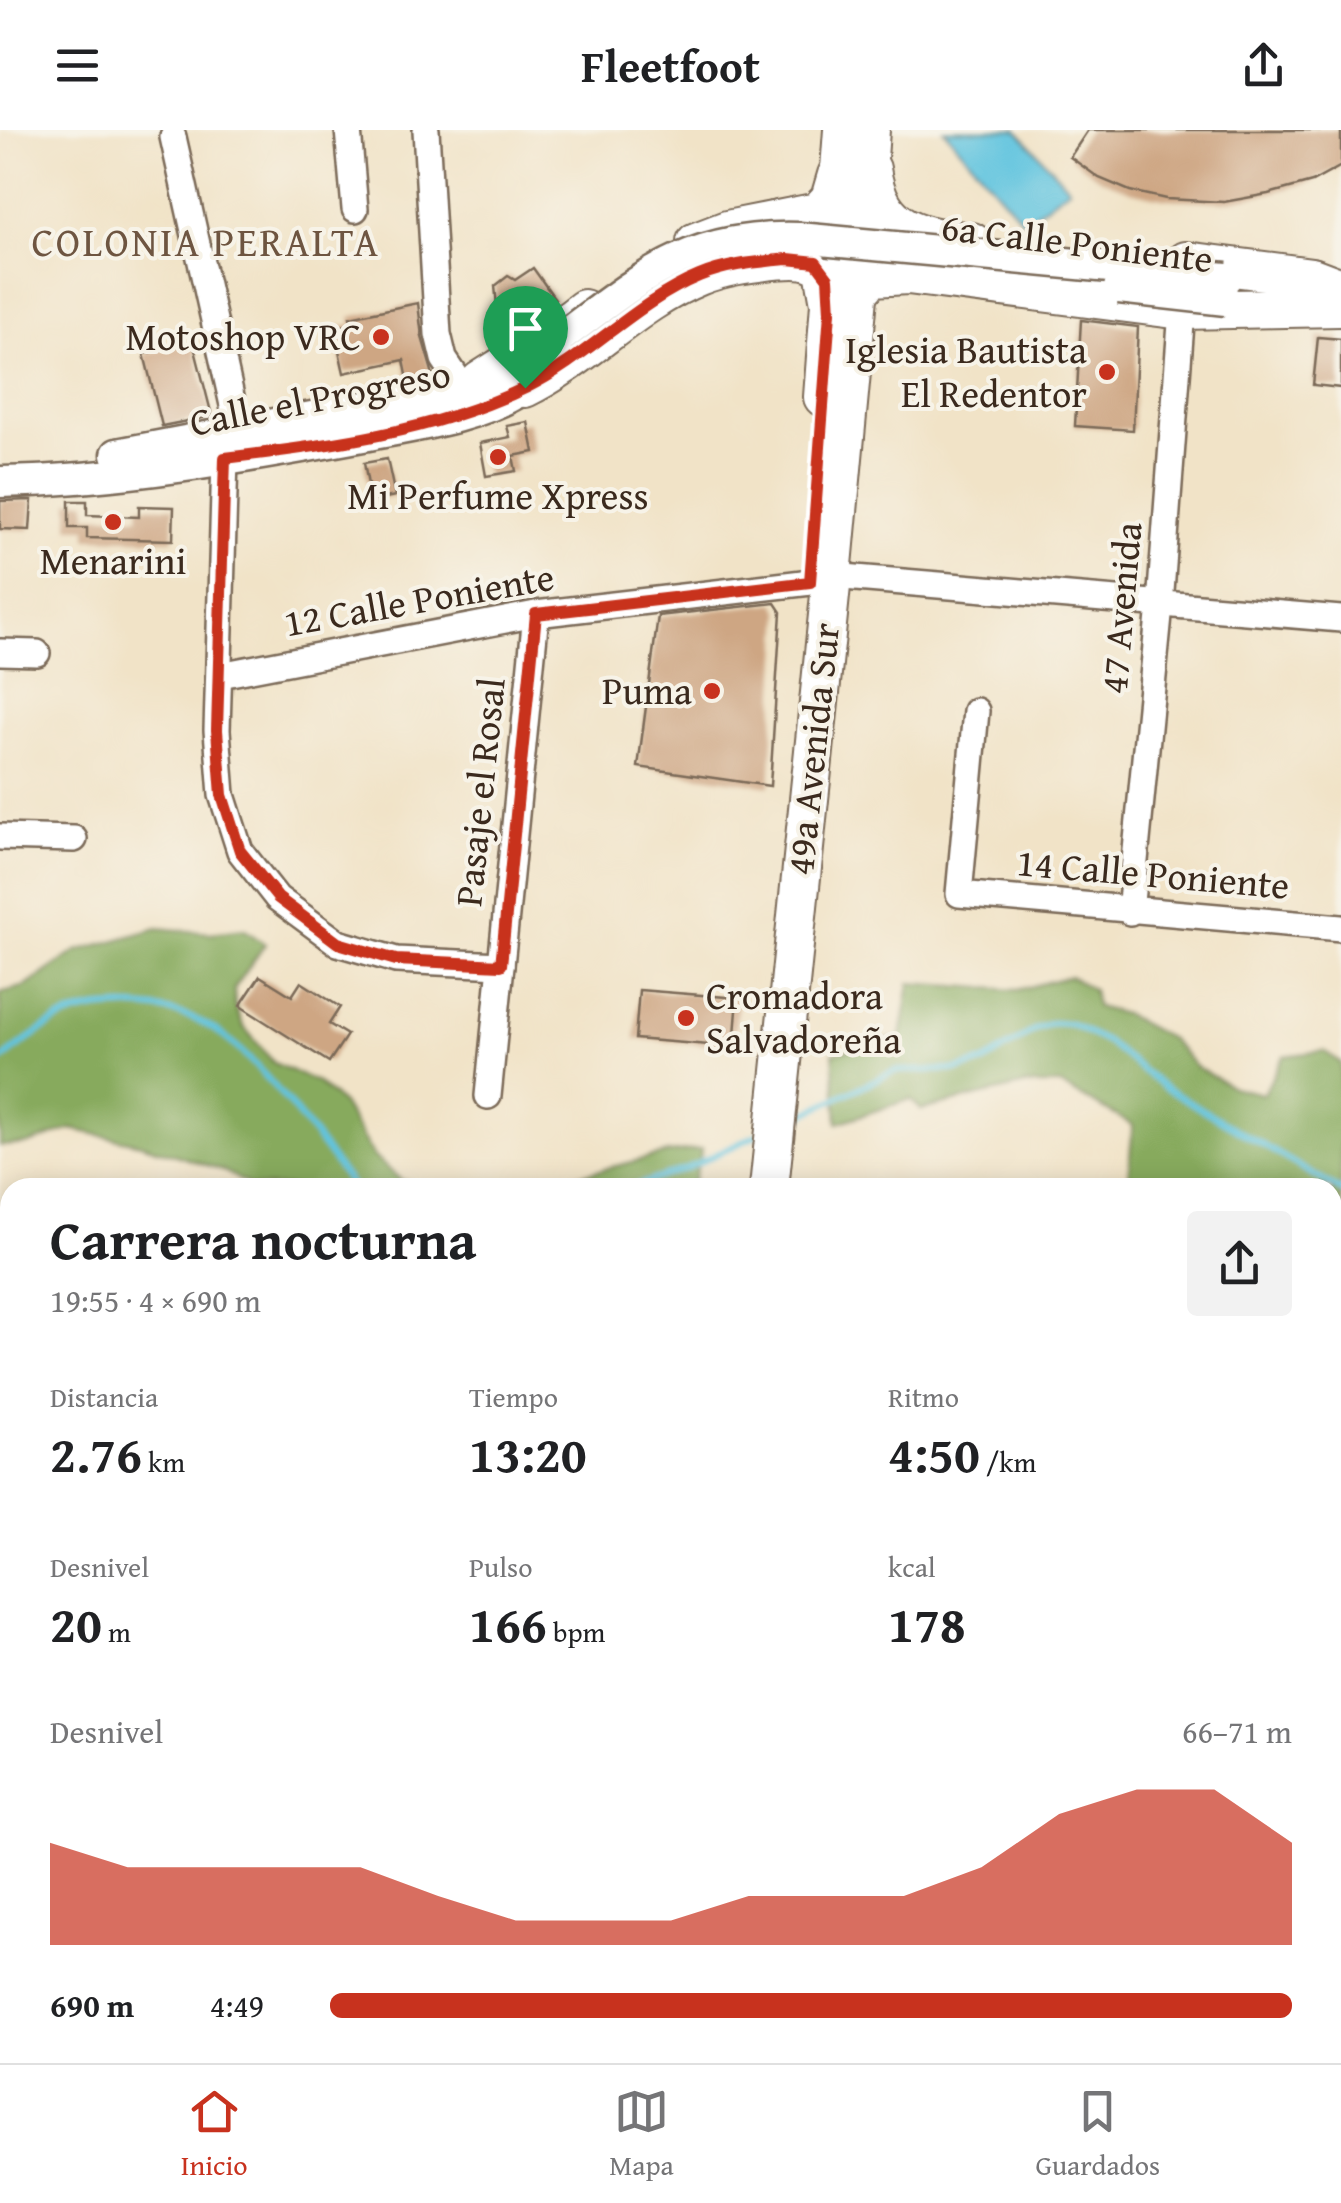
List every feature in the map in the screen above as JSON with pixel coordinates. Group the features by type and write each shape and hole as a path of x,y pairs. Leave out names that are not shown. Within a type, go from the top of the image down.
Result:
{"main road":[{"path":"472,384 544,340 629,276 662,259 728,230 818,212 830,199 856,141"},
{"path":"856,141 879,200 905,229 931,237 1312,277 1341,288"},
{"name":"49a Avenida Sur","path":"761,1166 821,579 856,141"},
{"path":"788,259 806,245 807,230 798,218"},
{"path":"905,229 893,240 891,257 908,275"},
{"path":"525,388 558,372 685,282 720,269 788,259 807,259 824,270 828,278 908,275 1182,310 1341,307"}],"street":[{"path":"348,130 355,209"},
{"path":"426,130 438,334 444,359 472,384"},
{"path":"173,137 234,414 228,446 217,730 222,795 240,851 278,898 338,943 396,960 501,965"},
{"name":"Calle el Progreso","path":"0,464 90,459 415,426 487,405 525,388 566,342 649,275 711,245 772,238 847,276"},
{"name":"6a Calle Poniente","path":"847,276 1226,289 1341,298"},
{"name":"47 Avenida","path":"1130,912 1160,605 1182,310"},
{"name":"Calle el Progreso","path":"0,482 94,477 228,446 472,384 566,342"},
{"name":"12 Calle Poniente","path":"220,675 536,614 821,579 1341,619"},
{"name":"Pasaje el Rosal","path":"488,1096 536,614"},
{"path":"0,652 37,652"},
{"name":"14 Calle Poniente","path":"976,711 959,894 1341,928"},
{"path":"0,837 74,839"}],"green space":[{"path":"158,928 210,933 244,929 265,944 234,989 243,1026 274,1063 317,1082 342,1104 374,1157 398,1178 236,1178 141,1144 71,1129 29,1144 0,1146 0,993 26,986 77,951"},
{"path":"1070,976 1093,990 1096,1007 1124,1014 1170,1039 1196,1067 1232,1087 1263,1094 1284,1056 1324,1051 1341,1063 1341,1178 1128,1178 1133,1125 1060,1085 1025,1085 921,1110 911,1099 838,1123 833,1053 901,1037 910,983 1017,990"},
{"path":"702,1149 694,1178 565,1178 572,1177 668,1153"}],"water":[{"path":"944,130 1017,130 1069,188 1024,222"}],"building":[{"path":"1088,130 1341,130 1341,166 1312,182 1268,194 1224,202 1166,199 1130,191 1099,178 1070,157"},
{"path":"533,268 555,299 500,336 495,286 508,276 515,280"},
{"name":"Motoshop VRC","path":"418,303 422,337 433,375 408,380 404,360 344,373 334,328 352,324 350,317"},
{"name":"Iglesia Bautista El Redentor","path":"1081,320 1138,327 1133,430 1075,426"},
{"path":"1318,337 1341,339 1341,388 1313,385"},
{"path":"193,342 212,416 162,426 144,354"},
{"name":"Mi Perfume Xpress","path":"528,422 534,452 513,456 516,471 486,476 480,443 510,437 507,426"},
{"path":"387,459 395,496 371,501 364,463"},
{"path":"32,500 30,530 0,529 0,501"},
{"path":"69,501 87,501 87,515 139,517 139,506 174,507 173,540 87,538 87,528 69,528"},
{"name":"Puma","path":"775,603 781,612 770,786 638,767 658,616"},
{"path":"260,976 292,996 301,982 340,1007 329,1024 347,1035 329,1062 240,1006"},
{"name":"Cromadora Salvadoreña","path":"639,990 738,998 734,1047 635,1039"}],"waterway":[{"path":"0,1061 47,1027 78,1013 134,1007 190,1017 224,1036 243,1053 305,1123 346,1178"},
{"path":"791,1120 894,1071 956,1070 985,1062 1036,1029 1052,1023 1071,1024 1108,1043 1164,1087 1319,1178"},
{"path":"658,1178 761,1133"}],"place":[{"name":"Motoshop VRC","path":"381,337"},
{"name":"Iglesia Bautista El Redentor","path":"1107,372"},
{"name":"Mi Perfume Xpress","path":"498,457"},
{"name":"Menarini","path":"113,522"},
{"name":"Puma","path":"712,691"},
{"name":"Cromadora Salvadoreña","path":"686,1018"}],"district":[{"name":"COLONIA PERALTA","path":"206,242"}],"route":[{"path":"807,259 816,262 828,278 830,312 810,582 536,614 501,965 396,960 338,943 278,898 240,851 222,795 217,730 225,458 415,426 487,405 525,388 558,372 668,292 701,275 748,263 807,259"}]}
